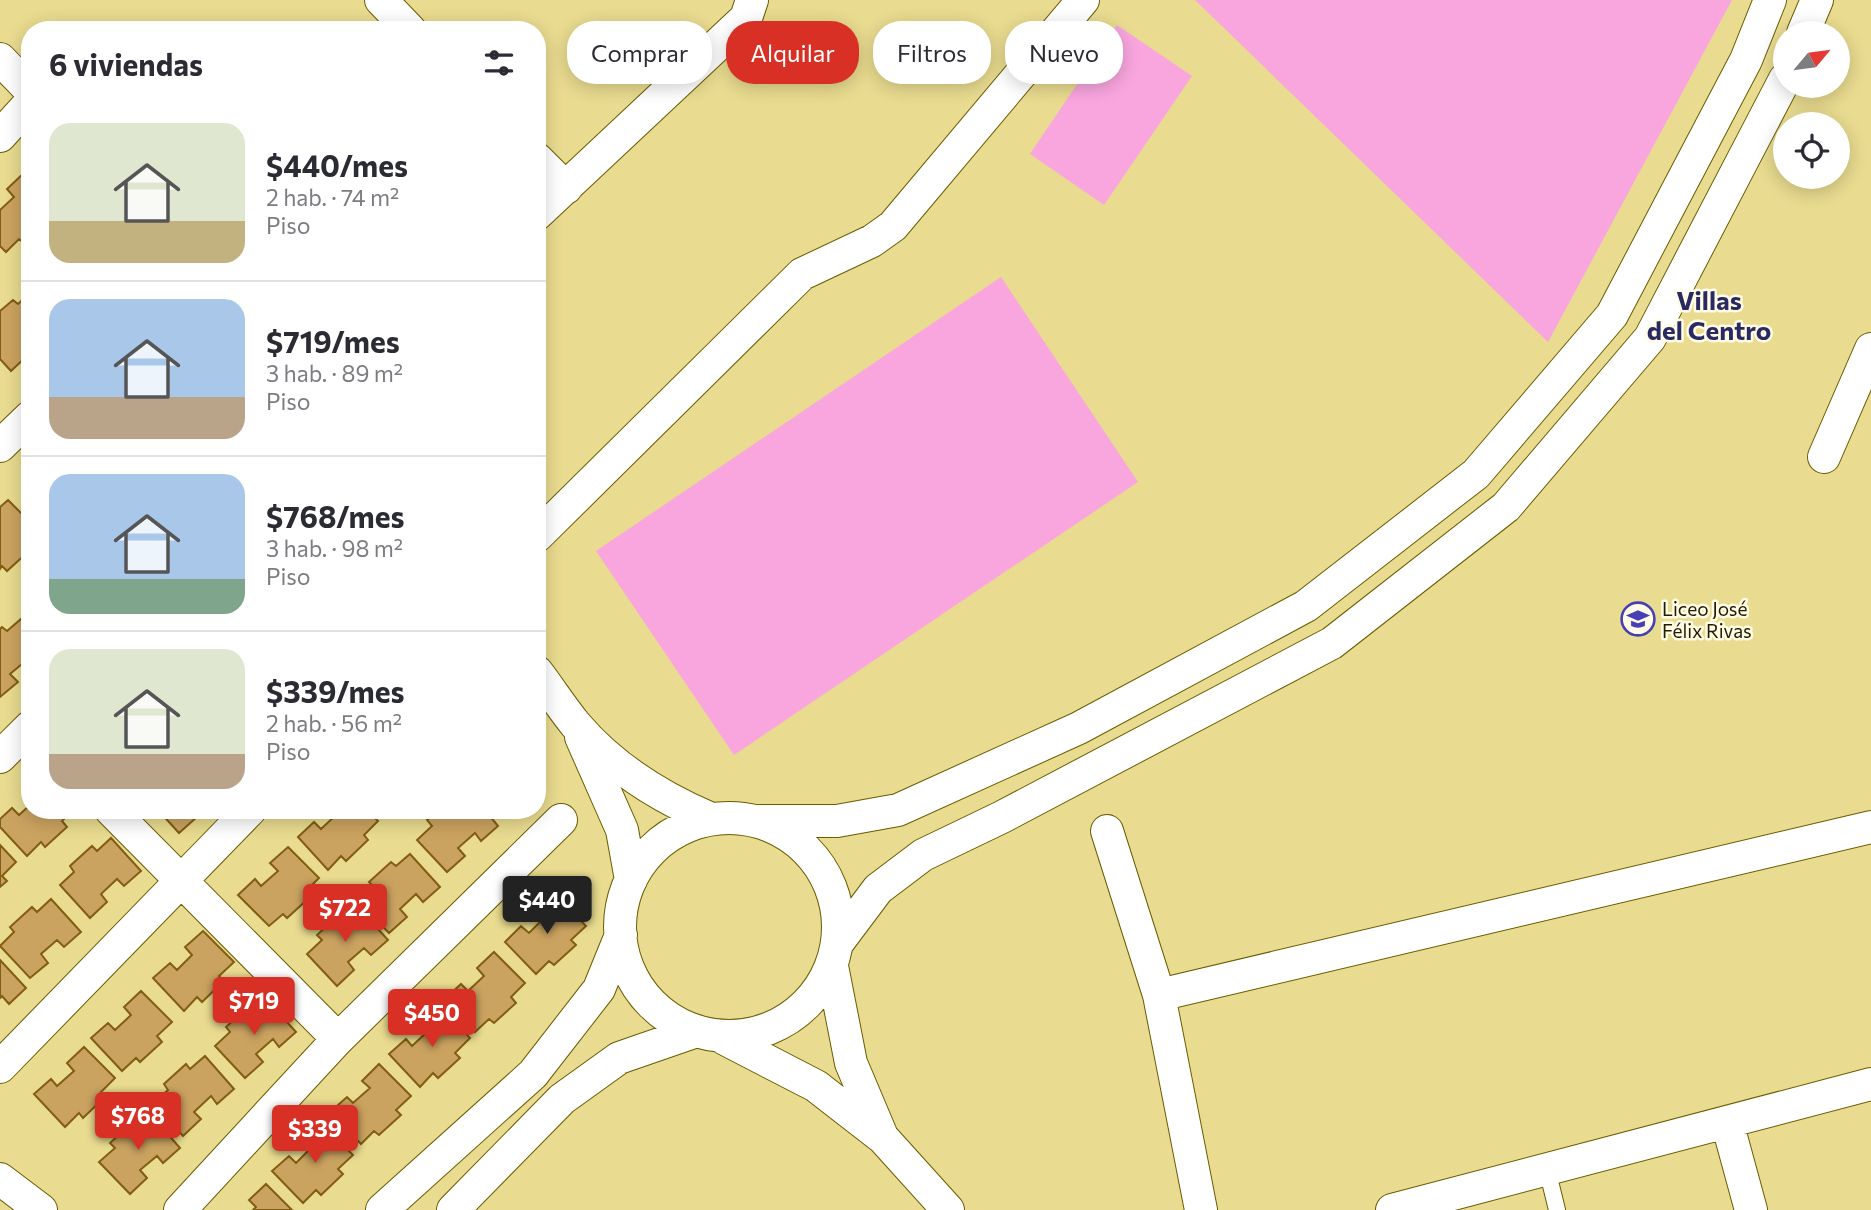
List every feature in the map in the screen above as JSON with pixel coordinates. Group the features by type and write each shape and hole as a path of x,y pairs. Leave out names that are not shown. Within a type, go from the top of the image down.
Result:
{"street":[{"path":"381,0 401,21"},
{"path":"546,206 746,18 752,0"},
{"path":"546,527 802,274 872,241 893,226 1083,0"},
{"path":"546,684 577,726 623,768 670,802 709,818 837,821 898,810 1079,728 1306,606 1476,474 1612,315 1745,60 1770,0"},
{"path":"1808,21 1816,0"},
{"path":"0,60 21,81"},
{"path":"453,1210 562,1099 619,1058 710,1035 766,1032 800,1013 828,977 835,953 878,889 923,855 1002,817 1332,643 1506,507 1650,338 1775,98"},
{"path":"0,136 21,113"},
{"path":"546,168 566,188"},
{"path":"1824,457 1871,349"},
{"path":"0,446 21,425"},
{"path":"577,726 622,831 631,880"},
{"path":"0,757 21,736"},
{"path":"709,818 673,831 638,865 622,900 623,959 640,993 654,1008 687,1029 710,1035 816,1086 883,1138 948,1210"},
{"path":"120,819 179,882 338,1039"},
{"path":"0,1067 241,819"},
{"path":"180,1210 338,1039 561,820"},
{"path":"760,821 794,838 825,873 838,909 835,953 851,1063 883,1138"},
{"path":"1159,995 1871,827"},
{"path":"1107,831 1159,995 1201,1210"},
{"path":"382,1210 533,1074 599,989 621,935"},
{"path":"1392,1210 1871,1084"},
{"path":"1727,1122 1751,1210"},
{"path":"0,1179 41,1210"}],"lane":[{"path":"1547,1169 1557,1210"}],"shaded area":[{"path":"1195,0 1732,0 1548,342"},
{"path":"1123,29 1192,76 1104,205 1030,154 1077,84 1123,84"},
{"path":"1001,277 1138,482 734,755 596,551"}],"building":[{"path":"21,176 21,241 19,239 6,252 0,246 0,210 14,197 7,189"},
{"path":"13,300 18,304 21,301 21,362 11,371 0,359 0,311"},
{"path":"8,500 21,513 21,558 7,571 2,566 0,569 0,507"},
{"path":"21,619 21,665 10,674 18,682 0,697 0,629 2,627 7,631"},
{"path":"12,808 19,815 21,813 21,819 64,819 62,821 67,827 45,847 41,842 27,856 0,827 0,819"},
{"path":"166,819 195,819 179,833"},
{"path":"332,819 378,821 364,835 368,840 346,861 341,856 328,870 298,837 314,822 321,829"},
{"path":"492,819 498,826 481,841 475,833 458,848 465,856 447,872 417,840 432,826 427,820"},
{"path":"111,838 141,871 124,886 117,879 101,894 107,902 90,918 60,885 74,872 70,866 92,846 97,851"},
{"path":"0,845 16,862 2,876 7,881 0,887"},
{"path":"288,847 319,878 305,892 309,898 287,918 283,914 269,926 238,895 255,879 261,886 278,871 270,863"},
{"path":"410,854 440,887 423,902 416,894 400,909 407,917 389,933 359,901 374,887 369,882 391,862 396,866"},
{"path":"554,894 586,926 571,940 576,945 554,965 549,961 536,974 505,942 521,926 529,933 544,918 538,910"},
{"path":"51,899 81,932 64,947 57,940 41,954 48,963 30,978 0,946 14,932 10,927 32,907 37,912"},
{"path":"358,907 388,940 371,955 364,948 348,962 354,970 337,986 307,954 322,940 317,935 339,915 344,920"},
{"path":"203,931 234,962 219,976 224,981 202,1002 197,997 184,1011 153,978 170,963 177,970 192,955 185,947"},
{"path":"494,952 525,983 511,997 516,1003 494,1023 489,1019 475,1032 445,999 461,984 468,991 484,976 477,968"},
{"path":"0,960 26,988 9,1004 2,996 0,998"},
{"path":"141,991 172,1022 157,1036 162,1042 140,1062 136,1058 122,1071 91,1038 108,1023 115,1030 131,1015 124,1007"},
{"path":"266,999 296,1032 279,1047 273,1039 256,1054 263,1062 245,1078 215,1046 230,1032 226,1027 248,1007 252,1012"},
{"path":"439,1007 470,1038 455,1053 460,1058 438,1078 433,1073 420,1087 389,1054 406,1039 412,1046 428,1031 421,1023"},
{"path":"84,1047 115,1078 101,1092 105,1097 83,1118 79,1113 65,1127 34,1094 51,1079 57,1086 74,1071 67,1063"},
{"path":"205,1056 234,1089 217,1104 211,1096 194,1112 201,1119 183,1136 153,1103 168,1090 164,1084 186,1064 190,1069"},
{"path":"379,1064 411,1096 396,1110 401,1115 379,1135 374,1131 361,1144 330,1112 347,1097 353,1103 370,1088 362,1081"},
{"path":"151,1115 180,1148 163,1163 157,1156 140,1170 147,1178 130,1194 99,1162 115,1148 110,1143 132,1123 136,1127"},
{"path":"322,1124 353,1155 338,1169 343,1174 321,1195 316,1190 303,1203 272,1171 289,1156 296,1163 311,1148 305,1140"},
{"path":"266,1184 292,1210 253,1210 256,1207 249,1200"}],"place":[{"name":"Liceo José Félix Rivas","path":"1638,619"}],"district":[{"name":"Villas del Centro","path":"1709,314"}]}
